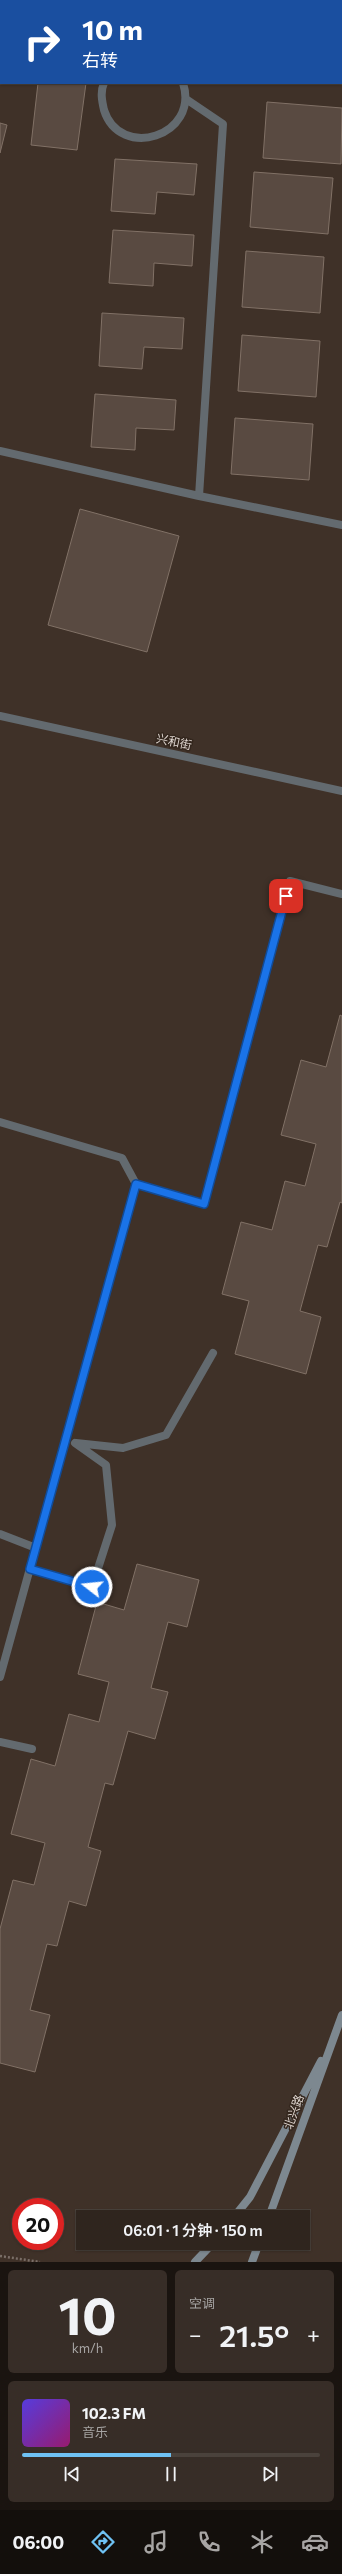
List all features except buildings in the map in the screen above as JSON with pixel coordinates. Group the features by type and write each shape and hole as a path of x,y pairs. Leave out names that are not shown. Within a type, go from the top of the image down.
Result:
{"main road":[{"name":"北兴路","path":"271,2210 342,2015"},
{"path":"240,2210 250,2197 336,2032"},
{"path":"195,2262 206,2250"},
{"path":"252,2262 256,2250"}],"street":[{"path":"104,84 102,101 106,114 113,126 125,134 138,138 152,138 165,133 176,124 183,112 186,99 183,84"},
{"path":"186,99 224,124 199,496"},
{"path":"0,451 199,496 342,525"},
{"name":"兴和街","path":"0,716 342,791"},
{"path":"136,1184 204,1204 290,881 342,894"},
{"path":"0,1122 122,1158 136,1184 0,1677"},
{"path":"30,1569 92,1587 112,1525 106,1465 75,1443 123,1448 166,1435 213,1353"},
{"path":"0,1534 36,1548"},
{"path":"0,1742 32,1749"}],"path":[{"path":"0,2256 40,2262"}],"route":[{"path":"92,1587 30,1569 136,1184 204,1204 286,896"}]}
